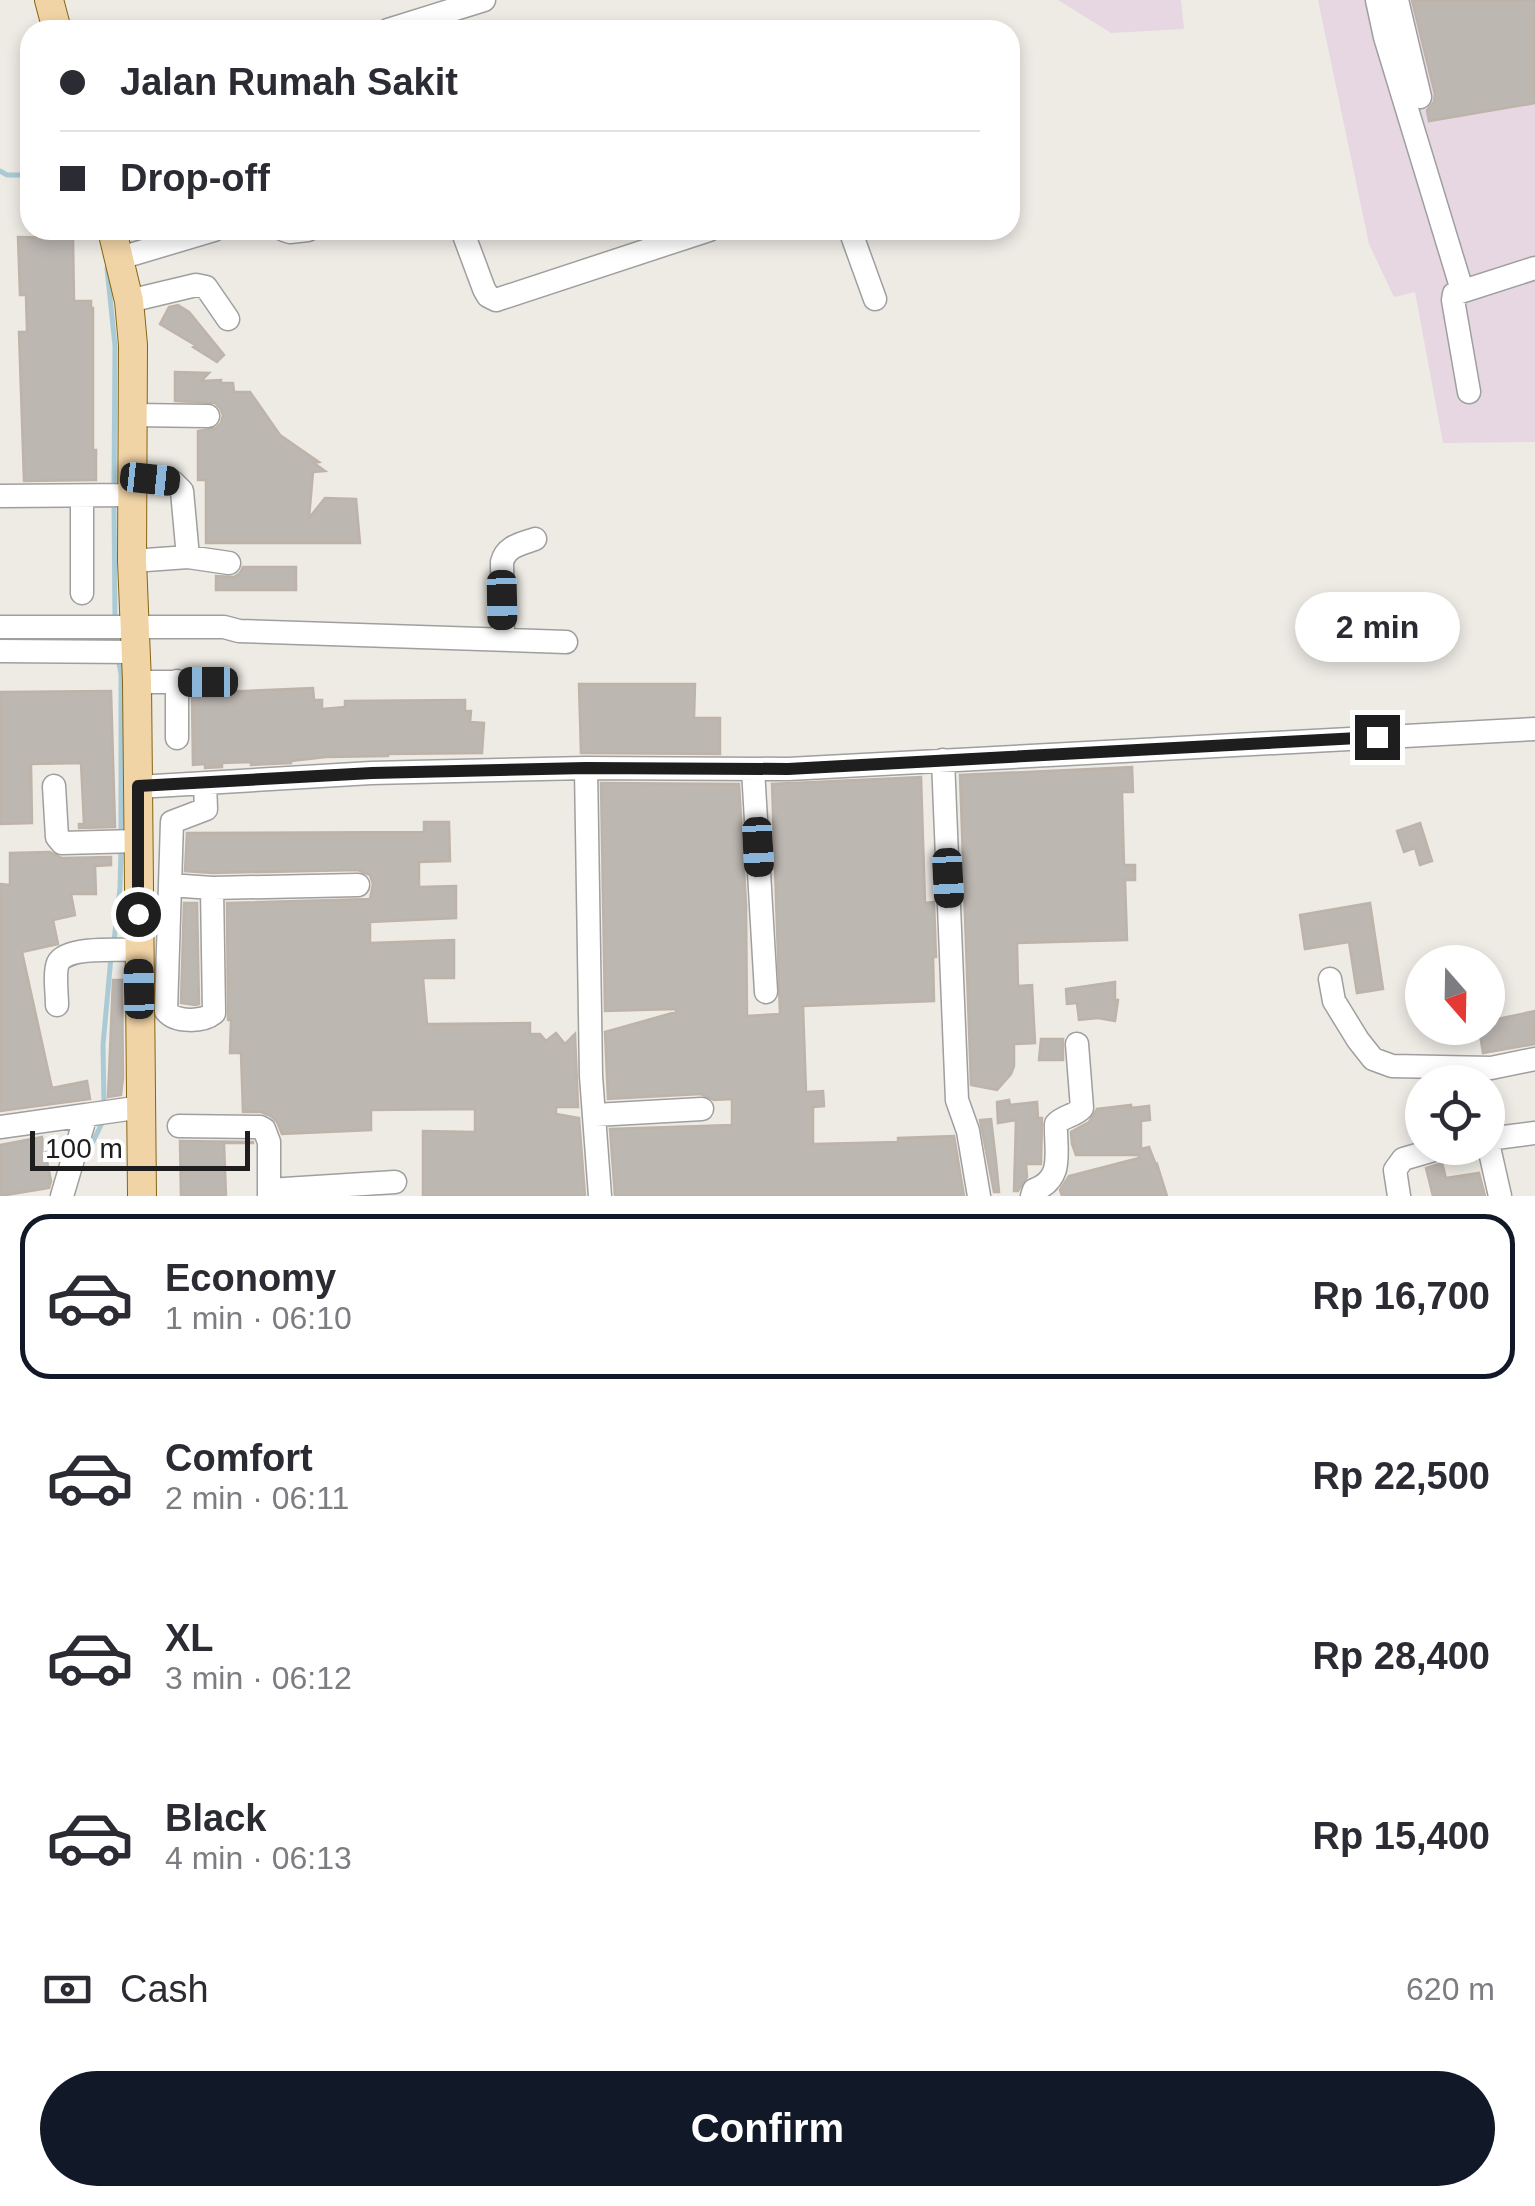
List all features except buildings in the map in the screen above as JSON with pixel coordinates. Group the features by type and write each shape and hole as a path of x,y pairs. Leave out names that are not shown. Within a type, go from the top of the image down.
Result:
{"main road":[{"path":"115,240 129,301 133,345 133,415 124,491 132,561 121,640 136,682 138,786 126,841 112,1111 142,1196"}],"street":[{"path":"420,20 484,0"},
{"path":"1377,0 1384,37 1462,290"},
{"path":"1397,0 1420,96"},
{"path":"120,258 180,240"},
{"path":"466,240 484,289 496,300 679,240"},
{"path":"854,240 876,299"},
{"path":"1469,392 1454,294 1535,268"},
{"path":"129,301 196,285 206,287 228,319"},
{"path":"133,415 208,416"},
{"path":"0,496 82,496 173,482 182,491 188,557"},
{"path":"82,496 82,594"},
{"path":"503,639 504,554 509,548 535,539"},
{"path":"132,561 188,557 229,563"},
{"path":"0,626 121,640"},
{"path":"0,652 224,627 239,631 566,642"},
{"path":"176,738 177,681"},
{"path":"136,682 208,682"},
{"path":"138,786 372,773 788,769 1535,729"},
{"path":"942,760 957,1100 968,1131 978,1196"},
{"path":"586,768 590,1076 600,1196"},
{"path":"753,769 766,992"},
{"path":"205,784 206,809 172,822 166,1011 171,1017 208,1017 214,1012 212,888"},
{"path":"54,786 57,837 62,843 126,841"},
{"path":"170,885 358,886"},
{"path":"57,1005 58,964 63,957 74,952 121,950"},
{"path":"1330,979 1334,1001 1373,1059 1392,1066 1491,1068 1535,1059"},
{"path":"1032,1196 1056,1173 1056,1124 1082,1108 1076,1044"},
{"path":"595,1115 702,1109"},
{"path":"0,1128 112,1111"},
{"path":"62,1196 112,1111"},
{"path":"179,1126 264,1129 269,1142 269,1193 395,1182"},
{"path":"1505,1138 1535,1133"},
{"path":"1399,1196 1395,1170 1405,1159"},
{"path":"1493,1165 1500,1196"}],"shaded area":[{"path":"1058,0 1181,0 1184,29 1111,33"},
{"path":"1318,0 1535,0 1535,442 1443,443 1415,292 1394,297 1369,244"}],"waterway":[{"path":"0,171 20,175"},
{"path":"107,268 115,346 114,487"},
{"path":"114,503 115,622"},
{"path":"118,658 121,836"},
{"path":"114,941 121,847"},
{"path":"104,1105 103,1045 111,957"},
{"path":"84,1160 103,1121"}],"route":[{"path":"138,914 138,786 372,773 788,769 1377,737"}]}
